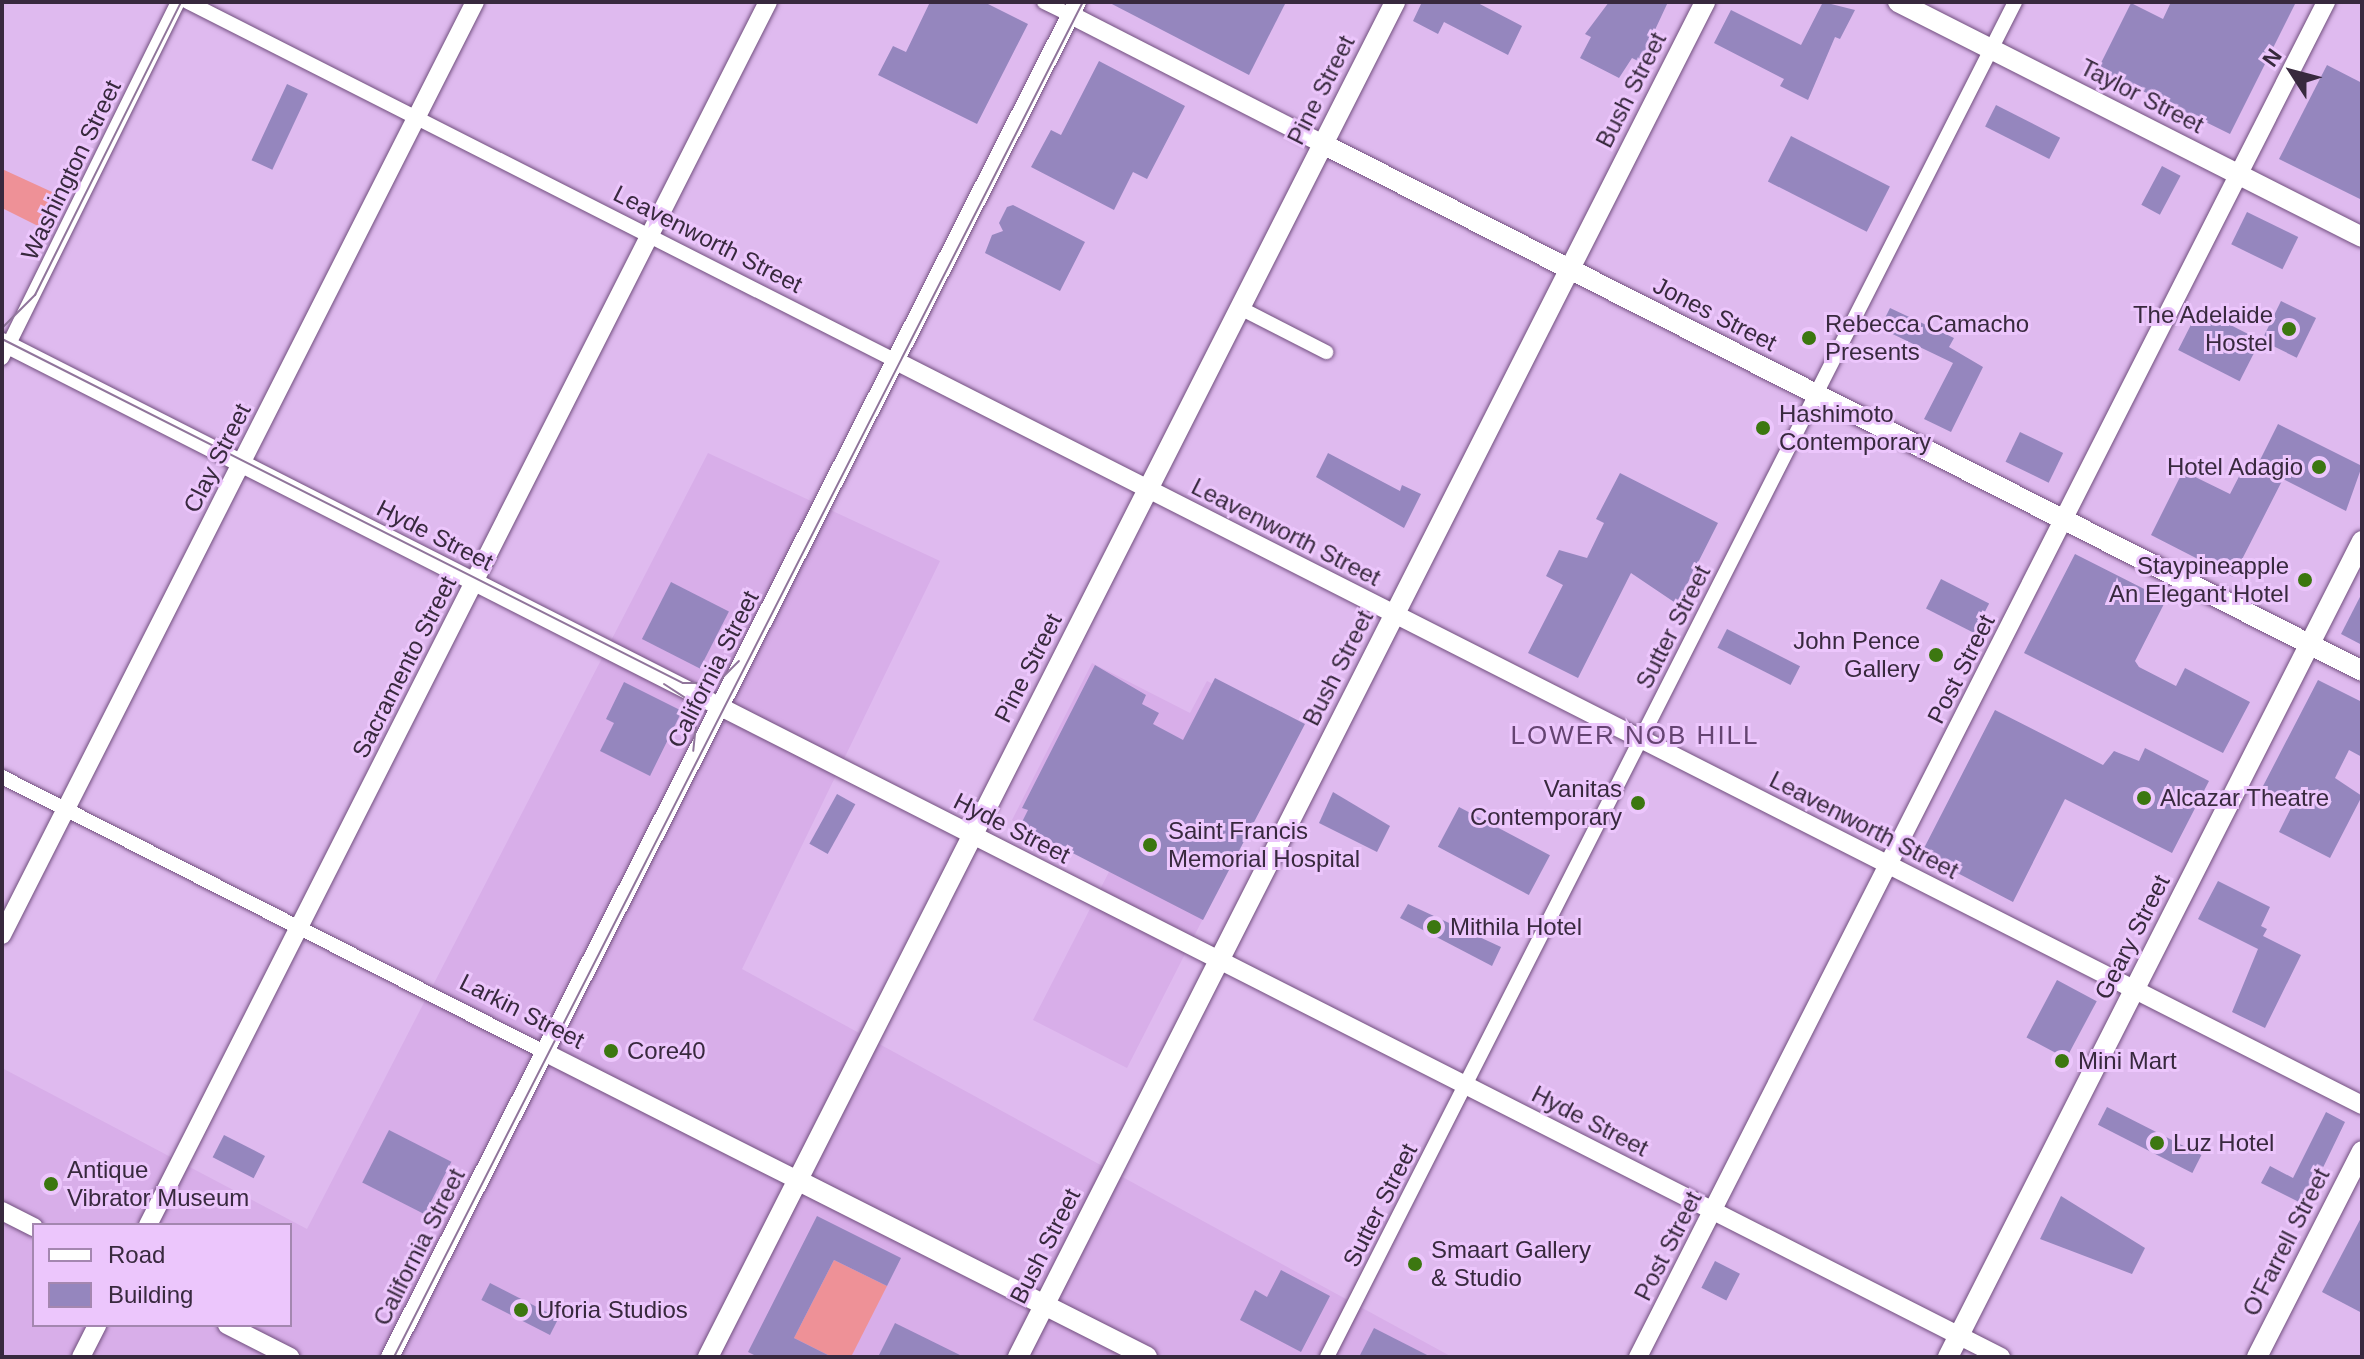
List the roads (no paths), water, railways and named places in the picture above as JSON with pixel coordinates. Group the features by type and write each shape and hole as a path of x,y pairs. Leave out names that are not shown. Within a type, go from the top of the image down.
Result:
{"main road":[{"name":"Pine Street","path":"708,1357 1395,2"},
{"name":"Bush Street","path":"1018,1357 1705,2"},
{"name":"Taylor Street","path":"1898,2 2362,237"},
{"name":"Jones Street","path":"1323,144 2362,671"},
{"name":"Geary Street","path":"1948,1357 2362,541"},
{"name":"O'Farrell Street","path":"2257,1357 2362,1151"},
{"name":"Larkin Street","path":"797,1180 1147,1357"}],"street":[{"name":"Washington Street","path":"4,348 178,2"},
{"name":"Leavenworth Street","path":"188,2 2362,1105"},
{"name":"Clay Street","path":"2,935 475,2"},
{"name":"Sacramento Street","path":"149,1223 768,2"},
{"name":"Jones Street","path":"1044,2 1074,9 1323,144"},
{"name":"Sutter Street","path":"1327,1357 2015,2"},
{"name":"Post Street","path":"1638,1357 2326,2"},
{"name":"California Street","path":"390,1357 1074,9"},
{"path":"1240,308 1326,352"},
{"name":"Hyde Street","path":"4,348 242,463 2001,1357"},
{"name":"Larkin Street","path":"2,777 797,1180"},
{"path":"2,1211 32,1226"},
{"path":"81,1357 96,1327"},
{"path":"231,1327 290,1357"}],"tram line":[{"path":"2,328 35,295 181,2"},
{"path":"394,1357 1083,2"},
{"path":"2,339 683,683 717,683 739,661"},
{"path":"664,684 689,700 697,715 693,751"}],"place":[{"name":"The Adelaide Hostel","path":"2289,329"},
{"name":"Rebecca Camacho Presents","path":"1809,338"},
{"name":"Hashimoto Contemporary","path":"1763,428"},
{"name":"Hotel Adagio","path":"2319,467"},
{"name":"Staypineapple An Elegant Hotel","path":"2305,580"},
{"name":"John Pence Gallery","path":"1936,655"},
{"name":"Alcazar Theatre","path":"2144,798"},
{"name":"Vanitas Contemporary","path":"1638,803"},
{"name":"Saint Francis Memorial Hospital","path":"1150,845"},
{"name":"Mithila Hotel","path":"1434,927"},
{"name":"Core40","path":"611,1051"},
{"name":"Mini Mart","path":"2062,1061"},
{"name":"Luz Hotel","path":"2157,1143"},
{"name":"Antique Vibrator Museum","path":"51,1184"},
{"name":"Smaart Gallery & Studio","path":"1415,1264"},
{"name":"Uforia Studios","path":"521,1310"}],"district":[{"name":"LOWER NOB HILL","path":"1635,736"}]}
